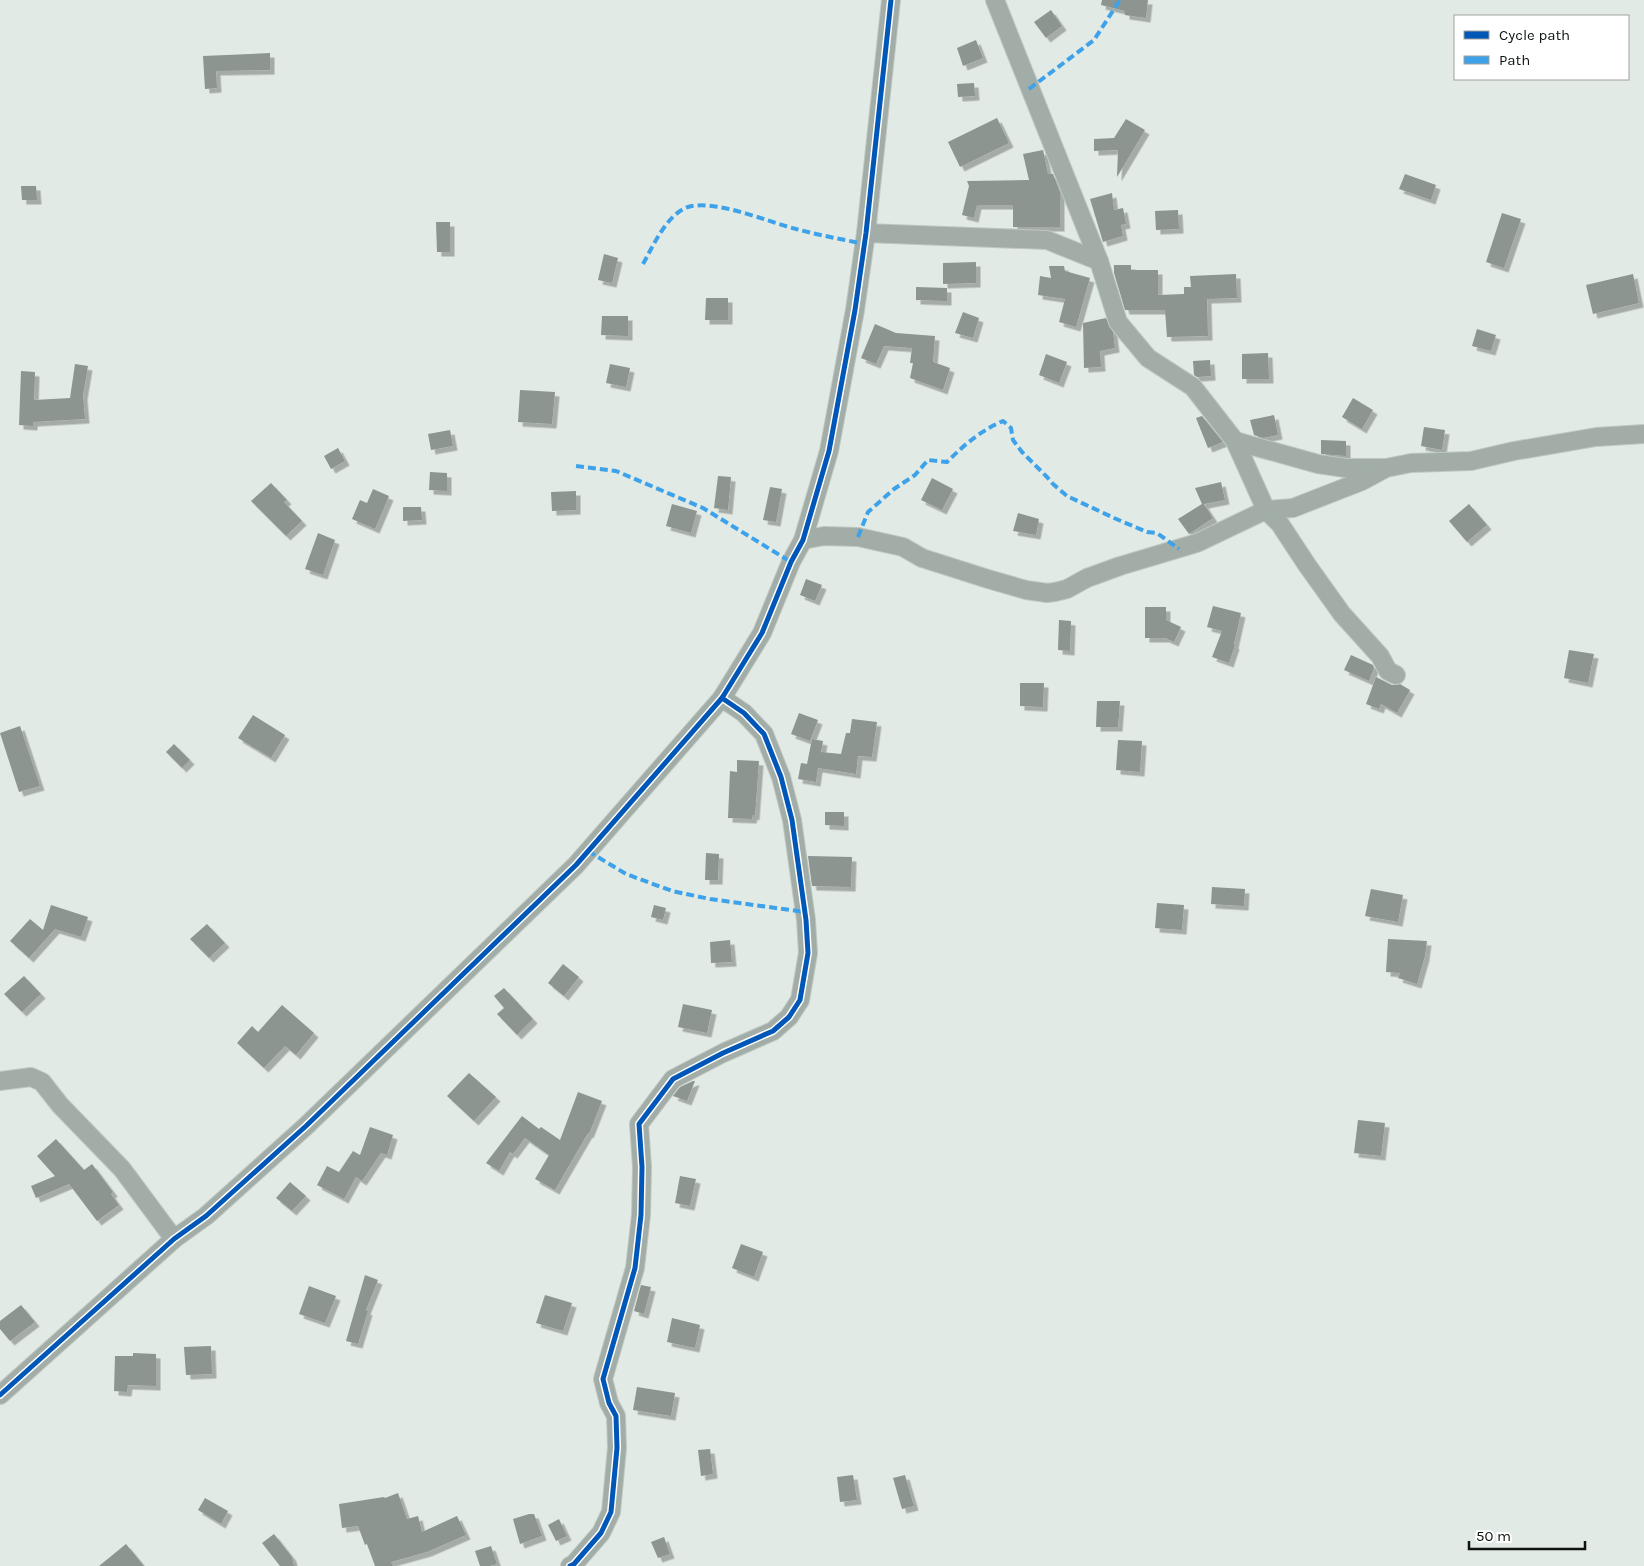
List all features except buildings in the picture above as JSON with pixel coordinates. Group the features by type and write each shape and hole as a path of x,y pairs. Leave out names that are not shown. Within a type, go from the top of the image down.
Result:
{"street":[{"path":"0,1395 174,1239 206,1216 306,1126 576,864 722,698 762,633 802,540 828,451 855,310 866,233 892,0"},
{"path":"994,0 1099,261 1118,322 1148,358 1193,387 1235,442 1266,510 1280,524 1307,566 1342,614 1380,656 1388,671 1396,675"},
{"path":"866,233 1047,240 1099,261"},
{"path":"1235,442 1318,464 1345,468 1386,468 1411,464 1471,461 1596,437 1644,434"},
{"path":"802,540 824,536 858,536 903,547 922,558 988,579 1026,590 1047,593 1066,589 1120,566 1197,543 1266,510 1293,508 1362,481 1386,468"},
{"path":"570,1566 601,1532 611,1512 616,1458 616,1416 609,1403 604,1379 635,1268 641,1215 642,1167 639,1124 673,1079 773,1030 789,1017 800,1000 808,953 806,920 792,820 781,777 764,734 744,713 722,698"},
{"path":"0,1081 31,1078 42,1082 60,1105 122,1169 174,1239"}],"marked path":[{"path":"1029,89 1094,40 1120,0"},
{"path":"643,264 667,223 680,211 688,207 700,205 742,212 784,226 864,244"},
{"path":"858,537 868,512 894,489 915,475 928,460 947,462 973,439 1003,421 1011,428 1013,440 1022,452 1067,496 1147,532 1157,533 1179,549"},
{"path":"576,466 616,471 703,508 791,562"},
{"path":"588,851 626,874 672,891 710,899 805,912"}],"cycle path":[{"path":"0,1395 174,1239 206,1216 306,1126 576,865 722,698 762,633 791,562 803,540 829,451 855,310 866,233 891,0"},
{"path":"570,1566 574,1564 601,1533 611,1512 617,1448 616,1416 609,1403 603,1379 635,1268 641,1215 642,1167 639,1124 673,1079 723,1053 773,1031 789,1017 800,1000 808,953 806,920 792,820 781,777 764,734 744,713 722,698"}]}
